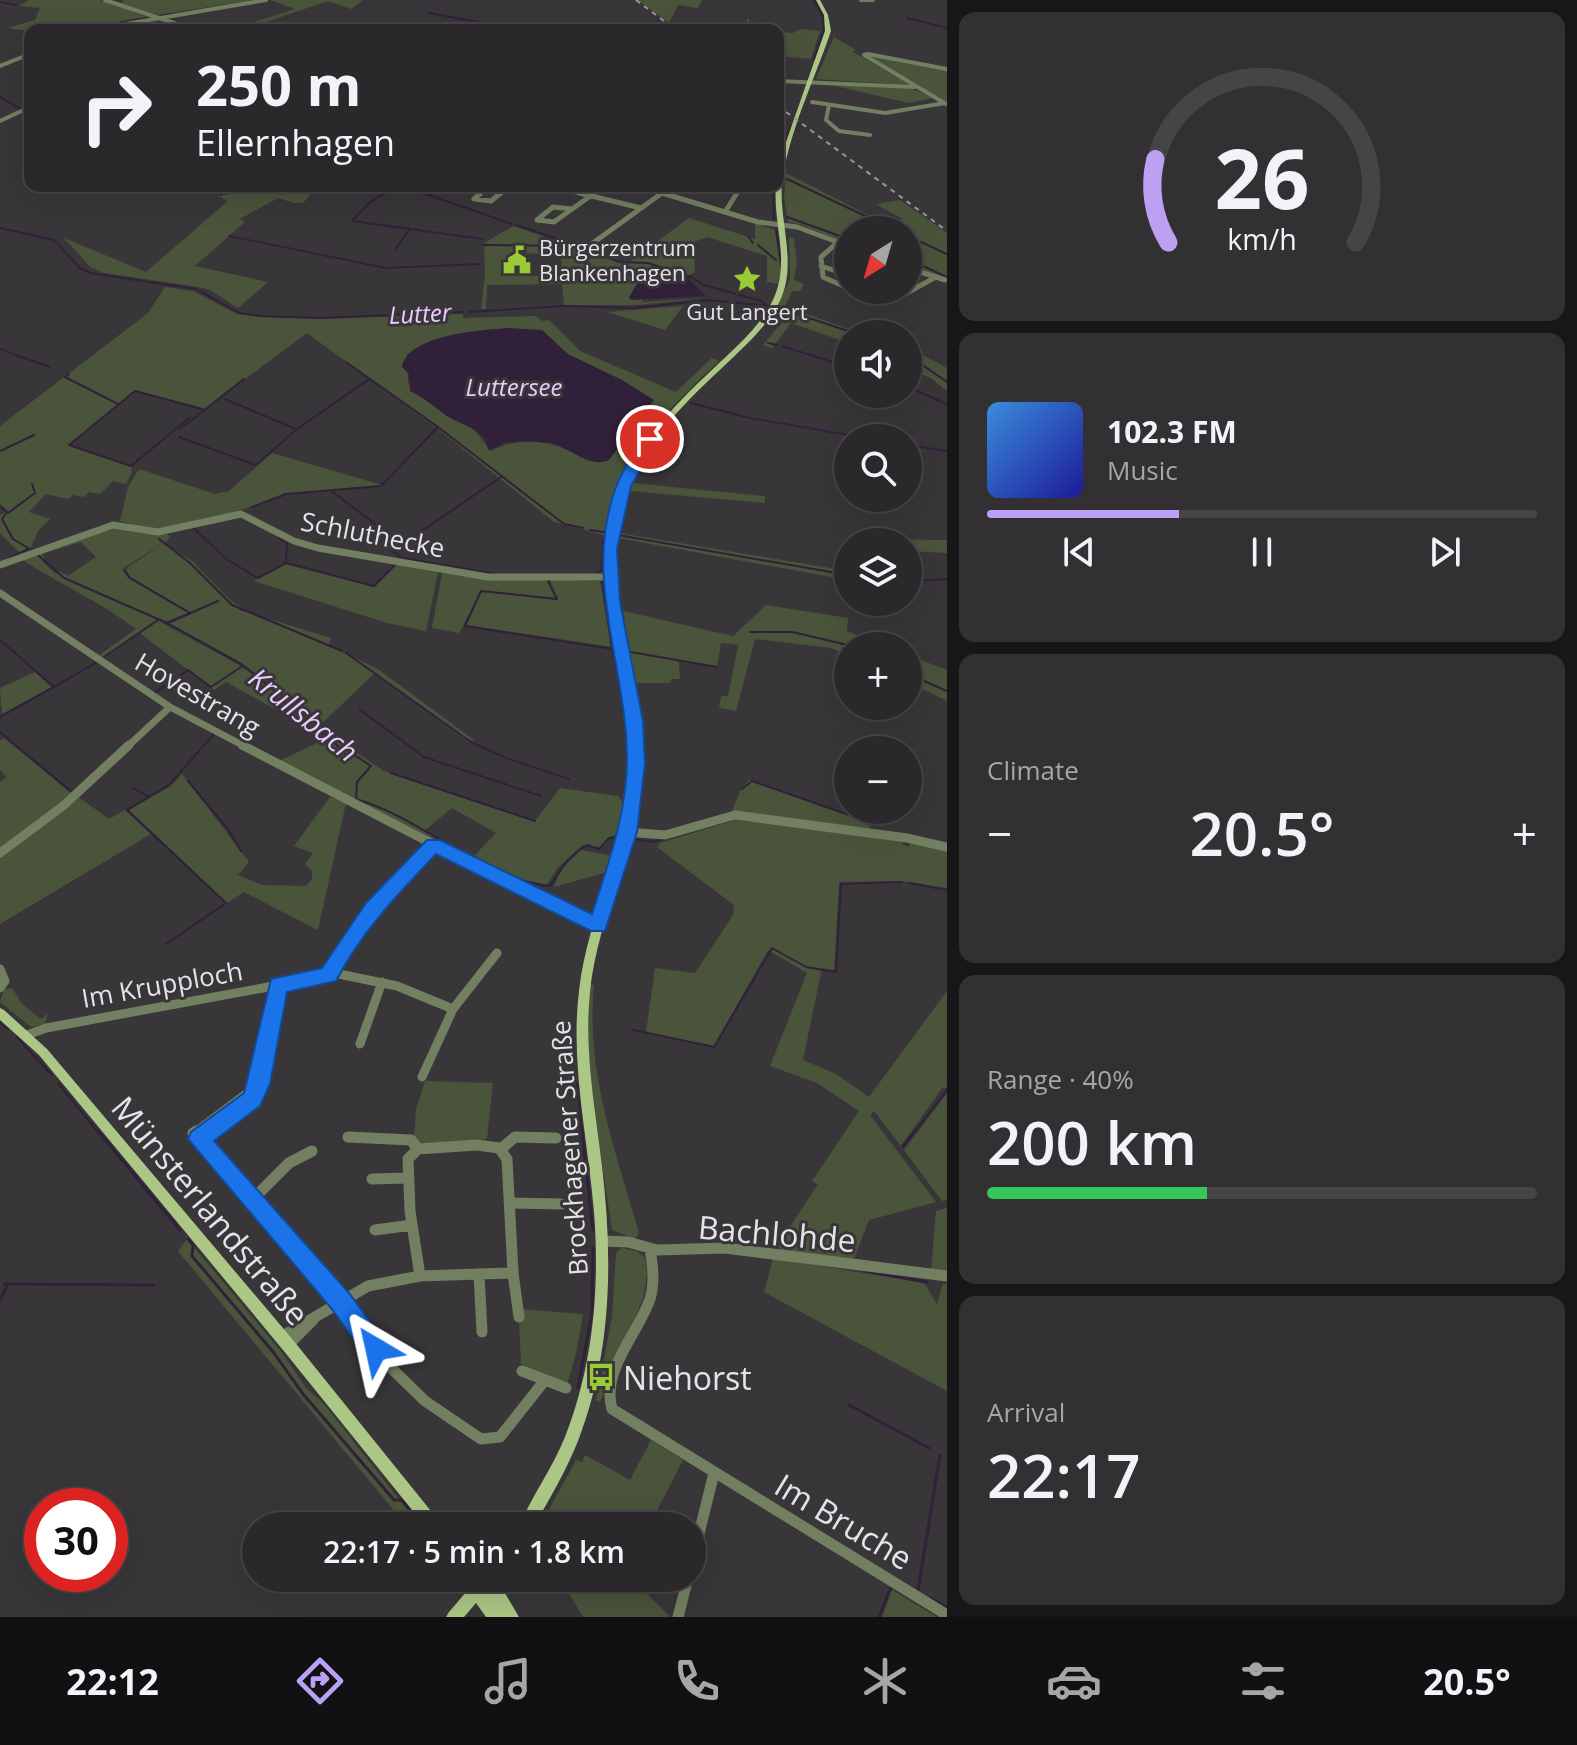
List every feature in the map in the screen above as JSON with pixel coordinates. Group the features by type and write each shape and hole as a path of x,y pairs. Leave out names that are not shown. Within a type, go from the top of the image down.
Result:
{"main road":[{"name":"Brockhagener Straße","path":"784,163 828,31 826,15 818,0"},
{"name":"Brockhagener Straße","path":"534,1512 572,1440 593,1375 602,1317 603,1241 582,1028 586,975 627,832 635,780 634,721 609,577 613,521 630,471 667,418 721,365 775,302 786,270 780,225 780,192"},
{"name":"Münsterlandstraße","path":"0,1013 27,1035 285,1341 423,1512"},
{"path":"496,1592 511,1617"},
{"path":"454,1617 476,1593 495,1617"}],"street":[{"path":"105,0 177,24"},
{"path":"120,24 266,0"},
{"path":"861,0 873,0"},
{"path":"946,104 864,55 947,69"},
{"path":"0,66 24,56"},
{"path":"784,81 915,87"},
{"path":"812,102 870,112 904,112 946,104"},
{"path":"829,105 826,120 834,129 870,135"},
{"path":"0,121 24,110"},
{"path":"865,124 870,112"},
{"path":"483,192 474,199 491,201 503,192"},
{"path":"570,192 641,208"},
{"path":"659,192 725,212 805,229 834,242"},
{"path":"725,212 737,192"},
{"path":"586,248 662,193"},
{"path":"574,209 553,207 537,220 554,222 574,209 589,197"},
{"path":"834,245 823,254 821,266 824,279 834,283"},
{"path":"821,266 834,270"},
{"path":"922,272 945,280"},
{"path":"922,285 936,277"},
{"name":"Schluthecke","path":"0,565 32,551 117,524 158,532 241,514 294,541 318,548 488,577 609,577"},
{"name":"Hovestrang","path":"0,593 170,707 433,845 598,926"},
{"path":"0,853 63,806 170,707"},
{"path":"627,832 665,835 735,815 907,838 947,847"},
{"path":"329,975 341,952 373,908 433,845"},
{"path":"422,1077 453,1009 497,953"},
{"path":"0,969 5,981 0,988"},
{"name":"Im Krupploch","path":"27,1035 46,1028 329,975 382,982 453,1009"},
{"path":"360,1044 382,982"},
{"path":"279,985 259,1084 253,1093 246,1094 193,1133 340,1301 376,1349 425,1401 481,1439 500,1437 545,1380"},
{"path":"348,1137 399,1137 411,1140 418,1149"},
{"path":"501,1149 515,1137 556,1138"},
{"path":"420,1276 407,1178 408,1159 418,1149 493,1145 501,1149 507,1159 513,1273 519,1317"},
{"path":"252,1200 289,1163 312,1151"},
{"path":"372,1179 407,1178"},
{"path":"511,1203 561,1204"},
{"path":"375,1230 412,1225"},
{"name":"Bachlohde","path":"603,1241 628,1242 650,1249 725,1248 947,1276"},
{"name":"Im Bruche","path":"650,1249 654,1272 650,1298 608,1388 609,1403 618,1414 947,1615"},
{"path":"285,1341 340,1301 368,1286 420,1276 513,1273"},
{"path":"479,1274 482,1332"},
{"path":"522,1371 566,1388"},
{"path":"704,1512 714,1473"},
{"path":"678,1617 684,1592"}],"green space":[{"path":"29,0 100,0 148,17 107,24 24,24 24,30 8,28 35,20 40,8 19,6"},
{"path":"124,0 254,0 157,15 121,4"},
{"path":"271,0 363,0 351,9 328,1 260,24 248,24 295,9"},
{"path":"638,0 702,0 698,8 678,5 669,23"},
{"path":"801,29 820,31 811,59 784,57 784,32 793,33"},
{"path":"834,37 856,50 853,52 910,85 816,79"},
{"path":"869,57 947,70 947,103"},
{"path":"831,85 911,88 933,98 909,103"},
{"path":"786,173 870,216 834,216 834,239 788,222 784,197"},
{"path":"219,192 311,194 303,203 278,198 240,219 245,222 195,266 268,282 238,308 210,290 199,287 104,273 90,267 64,238 146,272 228,201 218,196 224,194"},
{"path":"900,200 947,233 947,280 922,271 922,216 897,216 876,204"},
{"path":"689,218 755,239 755,223 775,230 781,272 778,284 767,282 767,256 707,237 694,242 695,272 687,277 655,270 642,302 707,298 637,305 564,305 562,284 487,285 486,309 481,309 485,276 484,246 487,244 484,243 513,226 619,262 629,262","holes":["513,252 561,256 562,276 519,276 520,264 511,263"]},
{"path":"789,237 794,239 797,263 794,280 804,284 800,291 792,291 785,306 834,324 834,338 791,323 772,348 763,345 789,314 776,310 790,279"},
{"path":"165,287 193,291 237,314 261,317 536,316 542,321 549,320 580,351 676,392 712,358 719,361 662,419 632,459 611,507 604,535 554,522 438,429 307,333 205,409 135,391 69,445 131,466 132,472 126,484 113,481 100,494 89,492 84,497 73,495 68,499 46,494 29,512 50,519 38,531 31,547 20,553 0,533 0,515 8,511 0,504 0,426 148,313","holes":["462,333 553,340 575,359 622,380 588,461 566,449 541,442 515,443 491,451 470,425 447,416 420,396 408,382 407,354 432,340"]},
{"path":"683,306 665,330 607,312"},
{"path":"922,355 947,368 947,391 922,374"},
{"path":"272,453 382,485 286,494 238,511 168,529 151,530 120,521 128,487 139,469 215,494 229,491"},
{"path":"632,483 765,496 765,503 630,491"},
{"path":"117,525 165,532 170,537 164,544 192,561 230,600 241,607 239,610 331,638 329,644 321,642 378,669 474,740 470,743 375,673 320,725 242,663 169,623 221,600 190,612 127,575 127,568 163,543 122,569 128,578 188,613 162,623 239,665 241,667 237,670 242,668 248,671 318,728 299,722 226,682 214,690 140,633 103,659 98,656 136,629 19,558","holes":["81,542 96,557 68,576 59,571 56,574 42,561 45,559 42,554"]},
{"path":"619,533 834,569 834,577 618,538"},
{"path":"922,540 947,540 947,553 922,552"},
{"path":"398,563 438,572 426,631 387,623 254,581 286,564 374,587"},
{"path":"442,573 546,579 555,598 494,592 556,600 549,579 600,581 612,647 466,625 482,590 459,633 432,628"},
{"path":"766,605 848,618 847,631 850,632 834,632 834,649 755,639 736,711 719,708 721,696 728,696 738,645 721,643 717,666 650,655 679,661 680,679 671,679 670,683 635,683 623,611 733,636"},
{"path":"922,660 947,670 947,701 922,689"},
{"path":"35,672 51,687 2,714 0,688"},
{"path":"332,736 384,771 535,821 560,788 618,796 623,803 617,833 601,847 583,845 558,867 547,885 527,882 523,886 279,761","holes":["452,808 496,833 474,856 424,831"]},
{"path":"4,738 72,794 0,851 0,782 7,777 0,770 0,740"},
{"path":"182,774 249,862 238,875 262,885 306,886 312,879 312,871 305,864 313,853 294,846 330,797 346,803 318,930 244,892 227,903 129,810 171,786"},
{"path":"749,780 834,810 834,824 870,824 870,830 732,811 741,789"},
{"path":"77,796 109,819 125,810 151,834 0,924 0,857"},
{"path":"736,820 903,841 903,845 909,847 911,840 947,849 947,888 902,881 839,882 834,970 822,968 803,1060 836,1074 869,1097 947,991 947,1088 943,1087 901,1146 874,1111 870,1115 936,1202 869,1220 853,1261 781,1252 778,1245 818,1184 812,1181 859,1111 817,1083 770,1066 807,973 768,950 714,1046 646,1032 655,968 695,973 733,915 734,905 657,847 660,843"},
{"path":"581,850 613,856 608,872 554,887 561,869"},
{"path":"590,985 594,985 592,1017 598,1080 612,1142 639,1233 635,1239 612,1230 591,1077"},
{"path":"12,988 22,1004 41,1019 48,1014 45,1024 31,1027 0,1002 4,989"},
{"path":"425,1081 493,1083 487,1139 421,1144 414,1141 416,1109"},
{"path":"947,1093 947,1200 942,1201 904,1150"},
{"path":"947,1208 947,1272 931,1271 936,1211"},
{"path":"187,1239 409,1512 395,1512 178,1251"},
{"path":"621,1248 637,1251 645,1258 644,1296 600,1402 596,1400 612,1317 616,1253"},
{"path":"773,1258 924,1283 937,1304 943,1284 947,1284 947,1391 764,1292"},
{"path":"522,1309 583,1314 567,1385 521,1364 519,1322"},
{"path":"651,1440 683,1460 656,1512 548,1512 576,1460 582,1462 585,1455 630,1480"},
{"path":"892,1590 937,1617 882,1617"},
{"path":"568,1592 645,1592 670,1617 583,1617"}],"water":[{"path":"654,270 687,277 706,296 631,300 629,297 643,274"},
{"name":"Luttersee","path":"508,328 542,330 568,354 622,380 654,400 609,460 594,462 557,445 540,442 505,443 488,450 479,433 410,391 409,374 402,367 407,356 417,348 447,336"}],"waterway":[{"path":"814,0 822,14 824,30"},
{"path":"0,2 16,5"},
{"path":"429,13 489,24"},
{"path":"162,16 173,14"},
{"path":"112,24 147,18"},
{"path":"907,18 947,28"},
{"path":"814,59 823,32"},
{"path":"0,97 21,109"},
{"path":"788,135 791,126"},
{"path":"784,147 787,138"},
{"path":"787,179 865,216"},
{"path":"214,192 222,195"},
{"path":"225,194 232,192"},
{"path":"353,220 370,202 387,192"},
{"path":"420,192 512,224"},
{"path":"773,192 774,219"},
{"path":"787,217 834,234"},
{"path":"353,221 482,239"},
{"path":"516,225 581,247"},
{"name":"Lutter","path":"0,228 54,240 80,268 90,273 196,289 239,313 320,318 463,312"},
{"path":"395,250 409,230"},
{"path":"776,230 781,261"},
{"path":"229,236 386,268 479,264"},
{"path":"748,236 753,243"},
{"path":"922,242 947,254"},
{"path":"484,245 578,246"},
{"path":"758,245 776,260"},
{"path":"589,250 619,262 648,263 689,276 704,285 762,301 765,305"},
{"path":"922,265 947,277"},
{"name":"Lutter","path":"469,312 565,306 634,308 708,300 770,306"},
{"name":"Lutter","path":"776,307 834,326"},
{"path":"768,343 777,345"},
{"path":"782,346 834,363"},
{"path":"0,349 11,353"},
{"path":"13,354 50,367"},
{"path":"346,362 438,427"},
{"name":"Lutter","path":"922,365 947,382"},
{"path":"69,374 65,377 118,404"},
{"path":"180,429 244,379"},
{"path":"179,437 256,465 297,429 368,380"},
{"path":"189,418 131,466 69,445 135,391 202,409"},
{"path":"922,393 947,404"},
{"path":"225,399 296,429"},
{"path":"691,403 750,418 834,432"},
{"path":"252,507 286,494 381,486 438,427"},
{"path":"438,427 564,524 583,528"},
{"path":"0,451 34,435"},
{"path":"922,447 947,451"},
{"path":"495,574 402,558 392,551 501,477"},
{"path":"8,513 35,493 32,484"},
{"path":"331,491 402,544"},
{"name":"Krullsbach","path":"0,506 7,512 2,519 13,539 33,551"},
{"path":"193,527 226,559 258,578 286,563 374,586 395,565"},
{"path":"590,530 604,532"},
{"path":"618,535 834,573"},
{"path":"278,537 287,543 286,562"},
{"path":"597,574 602,570 603,538"},
{"path":"159,539 190,563 232,605 342,651"},
{"path":"617,541 616,578 629,652"},
{"path":"8,559 28,549"},
{"name":"Krullsbach","path":"38,555 64,578 167,623 241,664 313,719 345,754 356,756 371,766 357,782 356,799 405,820 499,872 550,886 575,853 587,845 599,849 609,838 619,837"},
{"path":"125,571 130,578 190,613"},
{"path":"922,580 947,579"},
{"path":"548,580 557,599 481,591 465,626 612,649"},
{"path":"602,580 612,649"},
{"path":"168,623 218,601"},
{"path":"104,657 158,620"},
{"path":"750,632 792,632 834,642"},
{"path":"0,640 54,687"},
{"path":"612,649 625,702"},
{"path":"631,652 716,667"},
{"path":"346,653 471,742 506,758 569,779"},
{"path":"54,687 97,662"},
{"path":"154,693 188,670 211,687 241,667"},
{"path":"922,680 947,691"},
{"path":"0,717 54,687"},
{"path":"359,709 424,757 541,796"},
{"path":"0,732 73,793"},
{"path":"149,797 169,785 214,734"},
{"path":"391,773 535,821"},
{"path":"188,781 227,828 241,851"},
{"path":"742,789 752,781 834,810"},
{"path":"133,788 149,797"},
{"path":"149,797 127,810 226,903 166,944"},
{"name":"Krullsbach","path":"634,839 651,842 664,839"},
{"path":"633,1030 714,1047 772,948 806,967 836,972 841,884 902,882"},
{"path":"909,883 947,890"},
{"path":"0,1023 8,1029"},
{"path":"17,1037 52,1075"},
{"path":"58,1083 99,1133"},
{"path":"577,1083 582,1133"},
{"path":"914,1133 947,1090"},
{"path":"98,1131 180,1230"},
{"path":"582,1131 593,1230"},
{"path":"903,1146 915,1131"},
{"path":"188,1239 193,1245 192,1256 274,1353 303,1394 394,1500 402,1500 411,1512"},
{"path":"578,1388 592,1313 593,1248"},
{"path":"865,1271 927,1282"},
{"path":"0,1300 8,1284"},
{"path":"8,1284 154,1285"},
{"path":"849,1405 929,1448"},
{"path":"918,1590 940,1455"},
{"path":"879,1617 891,1587"},
{"path":"931,1598 947,1608"}],"railway":[{"path":"636,0 668,24"},
{"path":"746,24 748,20"},
{"path":"784,110 947,231"}],"place":[{"name":"Bürgerzentrum Blankenhagen","path":"517,260"},
{"name":"Gut Langert","path":"747,279"},
{"name":"Niehorst","path":"601,1377"}],"route":[{"path":"376,1349 340,1301 199,1139 252,1100 259,1084 279,985 329,975 341,952 373,908 433,845 598,926 627,832 634,797 636,763 634,721 612,602 609,549 623,486 650,439"}]}
